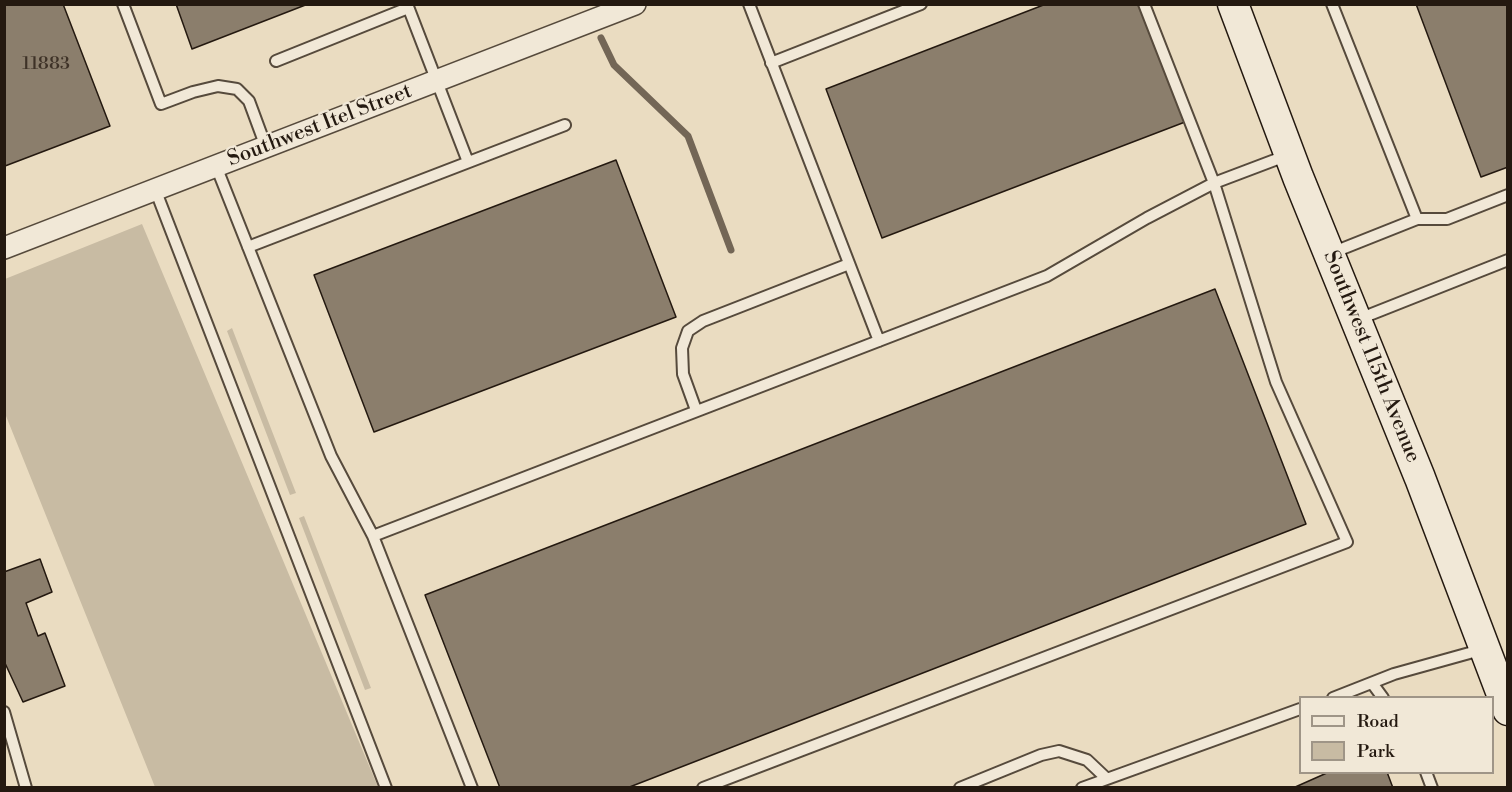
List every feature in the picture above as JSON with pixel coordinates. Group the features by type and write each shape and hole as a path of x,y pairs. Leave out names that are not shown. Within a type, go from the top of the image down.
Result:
{"street":[{"name":"Southwest Itel Street","path":"4,248 635,4"},
{"name":"Southwest 115th Avenue","path":"1233,4 1289,154 1420,478 1508,710"}],"lane":[{"path":"123,4 161,104 193,92 218,86 237,89 249,101 266,147"},
{"path":"749,4 879,341"},
{"path":"771,63 921,4"},
{"path":"703,788 1347,542 1276,382 1214,183 1144,4"},
{"path":"1332,4 1417,219"},
{"path":"276,61 407,6 468,162"},
{"path":"248,247 565,125"},
{"path":"373,536 1047,276 1147,218 1214,183 1289,154"},
{"path":"216,166 331,456 373,536 472,788"},
{"path":"155,189 386,788"},
{"path":"1329,254 1417,219 1447,219 1508,195"},
{"path":"1356,320 1508,260"},
{"path":"696,410 683,374 682,348 688,331 703,321 849,264"},
{"path":"1338,696 1394,674 1484,649"},
{"path":"1372,683 1382,696"},
{"path":"1082,788 1299,709"},
{"path":"4,712 26,788"},
{"path":"960,788 1041,755 1059,751 1087,760 1106,778"}],"green space":[{"path":"142,224 378,787 155,787 4,411 5,279"},
{"path":"232,328 296,493 290,495 227,331"},
{"path":"304,516 371,688 365,690 299,518"}],"building":[{"path":"4,4 63,4 110,126 5,166"},
{"path":"176,4 308,4 192,49"},
{"path":"1046,4 1140,4 1185,122 882,238 826,89"},
{"path":"1416,4 1508,4 1508,167 1481,177"},
{"path":"616,160 676,317 374,432 314,275"},
{"path":"1215,289 1306,524 627,788 500,788 425,595"},
{"path":"40,559 52,592 26,603 38,636 45,633 65,686 23,702 4,661 4,572"},
{"path":"1324,774 1388,774 1393,788 1293,788"}],"waterway":[{"path":"601,38 614,65 688,136 731,250"}]}
